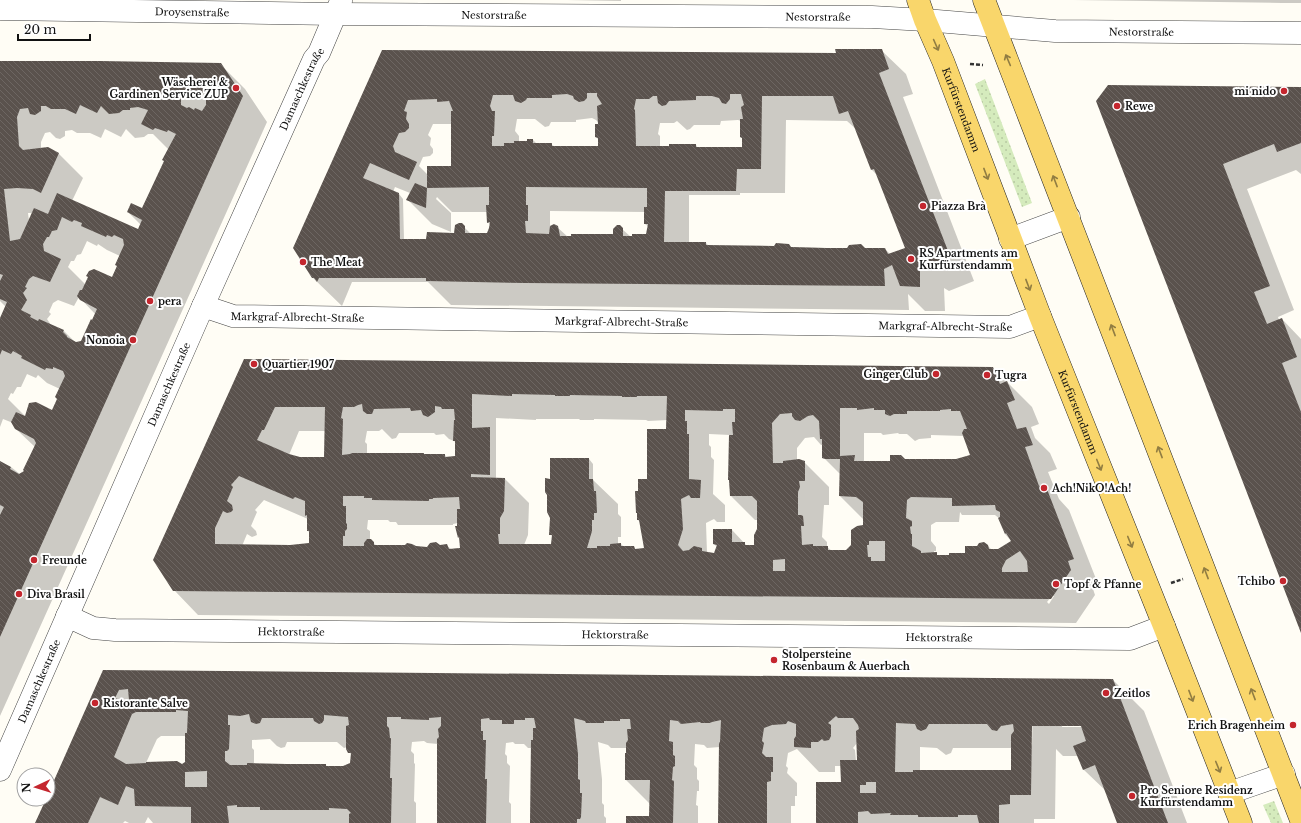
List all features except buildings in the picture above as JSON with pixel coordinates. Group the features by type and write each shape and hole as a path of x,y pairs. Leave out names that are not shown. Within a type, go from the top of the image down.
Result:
{"main road":[{"path":"984,0 1301,820"},
{"name":"Kurfürstendamm","path":"921,10 947,72 1040,316 1241,823"}],"street":[{"name":"Nestorstraße","path":"338,7 872,17 921,10 994,25 1055,31 1301,33"},
{"name":"Droysenstraße","path":"0,10 279,14 338,7"},
{"name":"Damaschkestraße","path":"0,770 203,306 314,59 319,53 338,7"},
{"path":"1010,239 1069,217"},
{"name":"Markgraf-Albrecht-Straße","path":"203,306 233,316 1010,327 1040,316"},
{"name":"Hektorstraße","path":"67,616 93,628 115,630 1130,639 1164,626"},
{"path":"1229,793 1284,774"}],"path":[{"path":"965,63 983,65"},
{"path":"1165,586 1184,578"}],"green space":[{"path":"985,79 1032,203 1022,207 975,84"},
{"path":"1274,801 1283,823 1271,823 1263,805"}],"place":[{"name":"Wäscherei & Gardinen Service ZUP","path":"236,88"},
{"name":"mi nido","path":"1284,91"},
{"name":"Rewe","path":"1117,106"},
{"name":"Piazza Brà","path":"923,206"},
{"name":"RS Apartments am Kurfürstendamm","path":"911,259"},
{"name":"The Meat","path":"303,262"},
{"name":"pera","path":"150,301"},
{"name":"Nonoia","path":"133,340"},
{"name":"Quartier 1907","path":"254,364"},
{"name":"Ginger Club","path":"936,374"},
{"name":"Tugra","path":"987,375"},
{"name":"Ach!NikO!Ach!","path":"1044,488"},
{"name":"Freunde","path":"34,560"},
{"name":"Tchibo","path":"1283,581"},
{"name":"Topf & Pfanne","path":"1056,584"},
{"name":"Diva Brasil","path":"19,594"},
{"name":"Stolpersteine Rosenbaum & Auerbach","path":"774,660"},
{"name":"Zeitlos","path":"1106,693"},
{"name":"Ristorante Salve","path":"95,703"},
{"name":"Erich Bragenheim","path":"1293,725"},
{"name":"Pro Seniore Residenz Kurfürstendamm","path":"1132,796"}]}
